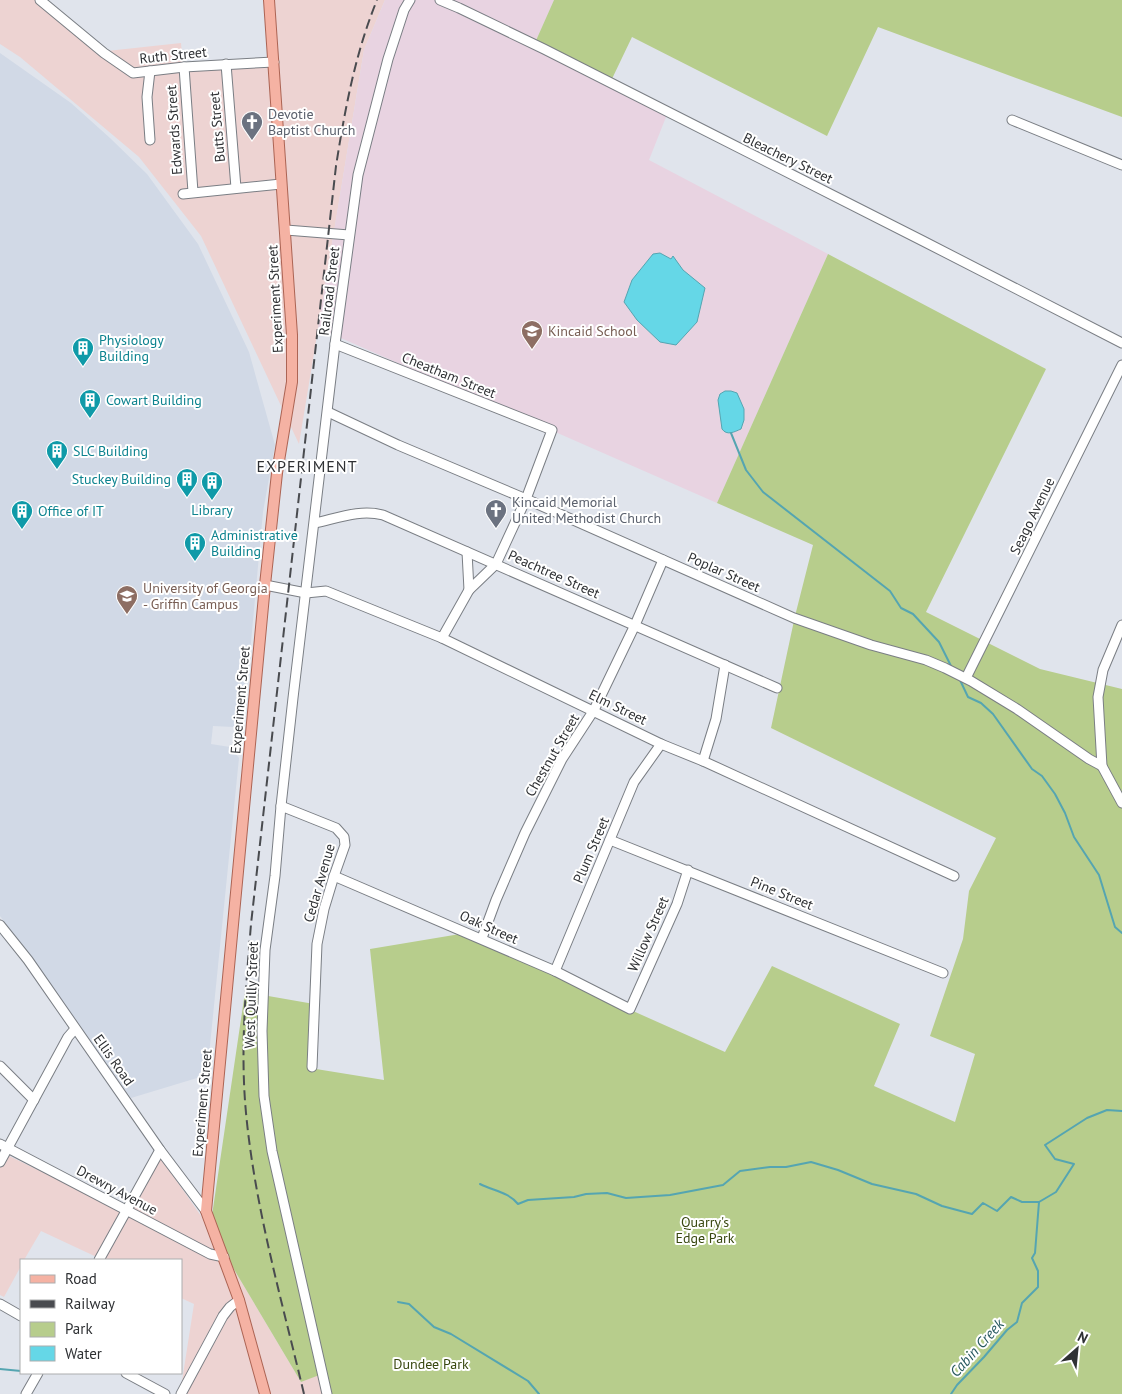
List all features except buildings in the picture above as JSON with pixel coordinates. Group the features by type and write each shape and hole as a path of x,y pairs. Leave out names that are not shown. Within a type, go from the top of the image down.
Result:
{"main road":[{"name":"Experiment Street","path":"265,1394 239,1300 206,1211 265,585 277,473 292,382 292,336 286,230 281,184 269,0"}],"street":[{"name":"Ruth Street","path":"40,0 104,53 133,73 184,67 274,62"},
{"name":"Railroad Street","path":"307,593 349,235 358,175 388,60 404,10 410,0"},
{"name":"Bleachery Street","path":"440,0 535,45 1122,343"},
{"name":"Butts Street","path":"226,64 236,188"},
{"name":"Edwards Street","path":"184,67 193,192"},
{"name":"Edwards Street","path":"150,71 147,97 150,140"},
{"path":"1012,120 1122,165"},
{"path":"183,194 281,184"},
{"path":"286,230 349,235"},
{"name":"Cheatham Street","path":"336,344 552,430 526,499"},
{"name":"Seago Avenue","path":"966,678 1122,365"},
{"name":"Poplar Street","path":"328,412 794,618 926,660 966,678 1017,709 1081,754 1102,766"},
{"path":"442,638 468,590 496,564 526,499"},
{"name":"Peachtree Street","path":"315,523 371,512 391,518 776,688"},
{"path":"467,552 468,590"},
{"name":"Chestnut Street","path":"482,938 525,833 562,760 594,710 635,625 663,560"},
{"name":"Elm Street","path":"265,585 307,593 326,591 442,638 661,744 704,761 954,876"},
{"name":"West Quilly Street","path":"307,593 280,806 276,876 265,950 262,1031 264,1096 276,1170 326,1394"},
{"path":"1122,625 1103,670 1098,697 1102,766 1122,803"},
{"path":"704,761 716,719 725,665"},
{"name":"Plum Street","path":"555,971 634,782 661,744"},
{"name":"Cedar Avenue","path":"280,806 336,828 344,837 345,845 324,909 317,944 312,1067"},
{"name":"Pine Street","path":"610,840 943,973"},
{"name":"Willow Street","path":"630,1009 677,904 688,870"},
{"name":"Oak Street","path":"334,876 482,938 555,971 630,1009"},
{"name":"Ellis Road","path":"0,925 28,960 160,1150 206,1211"},
{"path":"0,1162 4,1146 34,1100 68,1037 76,1030"},
{"path":"0,1066 34,1100"},
{"name":"Drewry Avenue","path":"4,1146 210,1254 224,1257"},
{"path":"100,1259 160,1150"},
{"path":"182,1394 222,1316 239,1300"},
{"path":"0,1304 20,1315"},
{"path":"26,1394 37,1374"},
{"path":"128,1374 165,1394"}],"shaded area":[{"path":"0,0 46,0 107,51 181,43 183,66 275,61 271,0 385,0 364,50 299,444 201,236 139,157 20,57 0,44"},
{"path":"385,0 554,0 534,45 668,112 649,160 828,254 717,503 318,328 364,50"},
{"name":"University of Georgia - Griffin Campus","path":"0,53 71,103 110,138 147,174 198,244 249,352 275,445 263,512 244,718 233,727 213,726 211,744 230,747 239,758 207,1075 131,1098 0,916"},
{"path":"156,1151 210,1229 301,1382 322,1373 327,1394 180,1394 194,1304 182,1298 182,1259 101,1259 41,1231 25,1259 20,1259 20,1268 4,1297 0,1295 0,1167 7,1155 125,1212"}],"green space":[{"path":"554,0 1122,0 1122,117 878,27 827,136 632,37 610,83 534,45"},
{"path":"828,254 1046,369 926,612 1040,669 1122,689 1122,1394 327,1394 322,1374 301,1382 210,1229 245,992 314,1004 316,1069 384,1080 370,949 460,934 725,1052 772,966 900,1024 874,1086 955,1122 975,1054 930,1036 963,939 969,891 996,838 771,728 795,616 813,545 717,503"}],"water":[{"path":"660,253 671,259 673,256 683,270 705,288 697,322 676,345 660,342 637,320 624,302 632,280 653,254"},
{"path":"725,391 737,393 744,409 744,420 741,429 731,433 722,429 718,400 720,394"}],"waterway":[{"path":"731,433 746,470 763,492 890,591 901,608 913,614 939,642 951,666"},
{"path":"960,680 968,697 981,703 993,714 1032,769 1042,776 1055,794 1074,837 1099,875 1115,927 1122,933"},
{"name":"Cabin Creek","path":"1039,1202 1056,1192 1074,1164 1055,1159 1045,1145 1087,1118 1107,1110 1122,1111"},
{"path":"480,1184 505,1194 518,1204 528,1200 574,1197 586,1194 607,1193 626,1198 670,1195 723,1185 740,1171 786,1167 811,1162 838,1170 872,1184 916,1194 942,1206 972,1214 983,1203 997,1211 1011,1197 1022,1202 1039,1202"},
{"name":"Cabin Creek","path":"951,1394 1007,1330 1017,1322 1022,1303 1038,1287 1038,1271 1032,1258 1035,1253 1039,1202"},
{"path":"398,1302 409,1304 434,1327 451,1334 528,1381 539,1394"},
{"path":"0,1369 20,1371"}],"railway":[{"path":"304,1394 270,1254 250,1149 244,1089 244,1018 251,924 336,166 352,82 369,20 377,0"}],"place":[{"name":"Devotie Baptist Church","path":"252,141"},
{"name":"Kincaid School","path":"532,350"},
{"name":"Physiology Building","path":"83,367"},
{"name":"Cowart Building","path":"90,419"},
{"name":"SLC Building","path":"57,470"},
{"name":"Stuckey Building","path":"187,498"},
{"name":"Library","path":"212,501"},
{"name":"Kincaid Memorial United Methodist Church","path":"496,529"},
{"name":"Office of IT","path":"22,530"},
{"name":"Administrative Building","path":"195,562"},
{"name":"University of Georgia - Griffin Campus","path":"127,615"}],"district":[{"name":"EXPERIMENT","path":"307,466"}],"park label":[{"name":"Quarry's Edge Park","path":"705,1230"},
{"name":"Dundee Park","path":"431,1364"}]}
